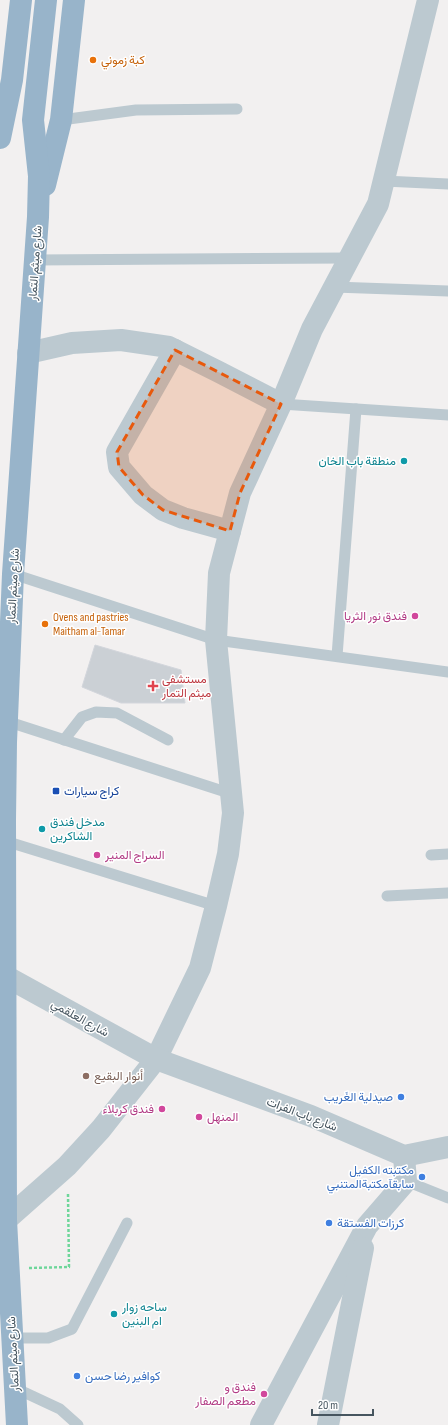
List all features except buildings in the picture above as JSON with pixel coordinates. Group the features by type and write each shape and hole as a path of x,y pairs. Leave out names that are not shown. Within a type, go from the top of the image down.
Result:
{"highway":[{"path":"0,138 12,80 21,0"},
{"name":"شارع ميثم التمار","path":"16,1425 13,1338 6,1220 3,825 4,738 13,574 38,217 39,176 33,120 46,0"},
{"path":"38,217 47,173 61,120 74,0"}],"street":[{"path":"6,1220 68,1166 101,1129 156,1059 200,968 228,854 233,813 216,640 219,573 240,493 281,404 312,329 378,204 428,0"},
{"path":"28,353 72,343 121,340 169,347 281,404"},
{"path":"175,350 117,452 119,467 143,495 163,510 183,518 230,531"},
{"name":"شارع العلقمي","path":"5,976 156,1059"},
{"name":"شارع باب الفرات","path":"156,1059 311,1116 404,1156"},
{"path":"261,1425 367,1226 406,1181 404,1156 448,1147"},
{"path":"328,1425 367,1226"}],"lane":[{"path":"61,120 136,110 237,109"},
{"path":"384,181 448,184"},
{"path":"35,260 350,258"},
{"path":"334,287 448,291"},
{"path":"281,404 448,415"},
{"path":"337,656 356,409"},
{"path":"13,574 216,640 448,672"},
{"path":"64,740 82,718 96,712 117,713 168,740"},
{"path":"4,738 64,740 232,794"},
{"path":"3,825 216,906"},
{"path":"432,855 448,854"},
{"path":"387,896 448,893"},
{"path":"406,1181 448,1198"},
{"path":"13,1338 48,1338 72,1329 127,1223"},
{"path":"15,1388 60,1408 78,1425"}],"path":[{"path":"23,1268 69,1267 68,1200"}],"highlighted area":[{"path":"175,350 281,404 240,493 230,531 163,510 143,495 119,467 117,452"}],"place":[{"name":"كبة زموني","path":"93,60"},
{"name":"منطقة باب الخان","path":"404,461"},
{"name":"فندق نور الثريا","path":"415,616"},
{"name":"Ovens and pastries Maitham al-Tamar","path":"45,624"},
{"name":"مستشفى ميثم التمار","path":"153,686"},
{"name":"كراج سيارات","path":"56,791"},
{"name":"مدخل فندق الشاكرين","path":"42,829"},
{"name":"السراج المنير","path":"97,855"},
{"name":"أنوار البقيع","path":"86,1076"},
{"name":"صيدلية الغَريب","path":"401,1097"},
{"name":"فندق كربلاء","path":"162,1109"},
{"name":"المنهل","path":"199,1117"},
{"name":"مكتبته الكفيل سابقآمكتبةالمتنبي","path":"422,1177"},
{"name":"كرزات الفستقة","path":"329,1223"},
{"name":"ساحه زوار ام البنين","path":"114,1314"},
{"name":"كوافير رضا حسن","path":"77,1376"},
{"name":"فندق و مطعم الصفار","path":"264,1394"}]}
